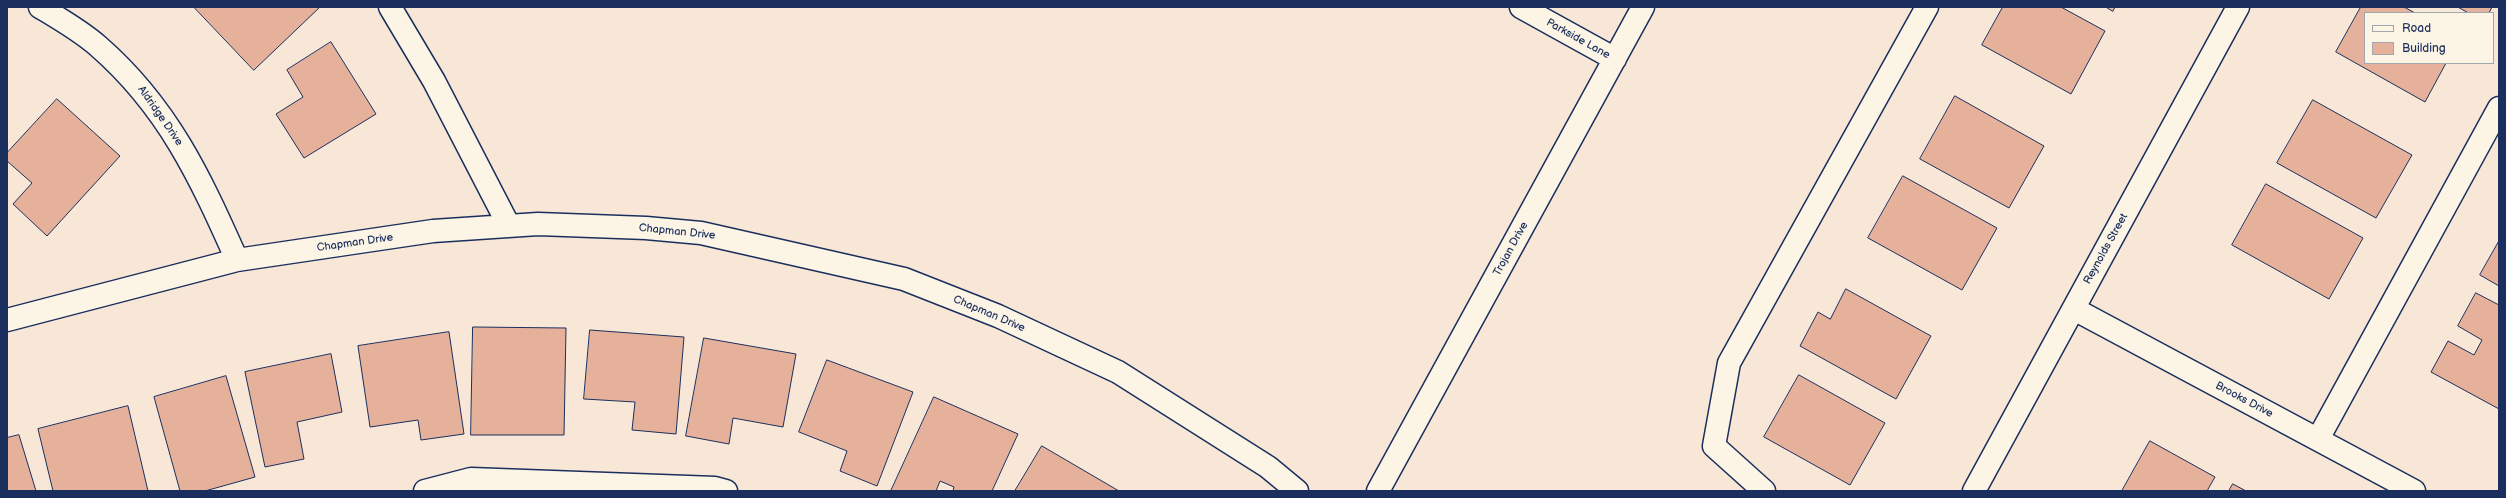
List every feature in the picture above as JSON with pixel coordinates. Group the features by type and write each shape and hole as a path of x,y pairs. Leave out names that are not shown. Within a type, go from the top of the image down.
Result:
{"street":[{"name":"Aldridge Drive","path":"40,7 97,44 129,75 153,102 186,153 237,260"},
{"path":"390,7 434,81 509,226"},
{"name":"Parkside Lane","path":"1520,7 1615,59"},
{"name":"Trojan Drive","path":"1378,491 1643,7"},
{"path":"1764,491 1714,446 1729,363 1926,7"},
{"name":"Reynolds Street","path":"1974,491 2238,7"},
{"path":"2318,439 2499,108"},
{"name":"Chapman Drive","path":"7,320 237,260 433,231 538,224 646,228 701,233 904,279 998,316 1118,372 1268,467 1297,491"},
{"name":"Brooks Drive","path":"2074,308 2414,491"},
{"path":"425,491 472,479 715,488 726,491"}],"building":[{"path":"194,7 320,7 254,70"},
{"path":"2003,7 2061,7 2105,31 2071,94 1982,45"},
{"path":"2106,7 2115,7 2113,11"},
{"path":"2361,7 2404,7 2413,12 2364,12 2364,64 2445,64 2425,102 2336,52"},
{"path":"2458,7 2492,7 2490,12 2467,12"},
{"path":"331,42 376,114 304,158 276,114 303,97 287,70"},
{"path":"1955,96 2044,146 2009,208 1920,159"},
{"path":"57,99 120,156 47,236 13,204 32,183 7,161 7,153"},
{"path":"2313,100 2412,155 2376,218 2277,163"},
{"path":"1903,176 1997,228 1962,290 1868,238"},
{"path":"2266,184 2363,238 2329,299 2232,245"},
{"path":"2499,241 2499,286 2480,275"},
{"path":"1846,289 1931,336 1896,399 1800,346 1818,312 1830,319"},
{"path":"2476,293 2499,305 2499,409 2431,372 2448,341 2474,355 2482,340 2458,326"},
{"path":"473,327 566,328 564,435 471,435"},
{"path":"590,330 684,337 676,434 632,430 635,402 584,399"},
{"path":"449,332 464,434 421,440 418,420 370,427 358,346"},
{"path":"704,338 796,354 783,427 733,418 729,444 686,436"},
{"path":"331,354 342,412 297,422 304,459 265,467 245,372"},
{"path":"827,360 913,392 877,486 840,471 847,451 799,432"},
{"path":"1799,375 1885,423 1850,485 1764,437"},
{"path":"226,376 255,477 205,491 180,491 154,397"},
{"path":"934,397 1018,434 992,491 953,491 954,487 940,481 936,491 891,491"},
{"path":"128,406 148,491 53,491 38,429"},
{"path":"19,435 36,491 7,491 7,438"},
{"path":"2150,441 2215,477 2207,491 2122,491"},
{"path":"1042,446 1119,491 1015,491"},
{"path":"2233,484 2246,491 2229,491"}]}
